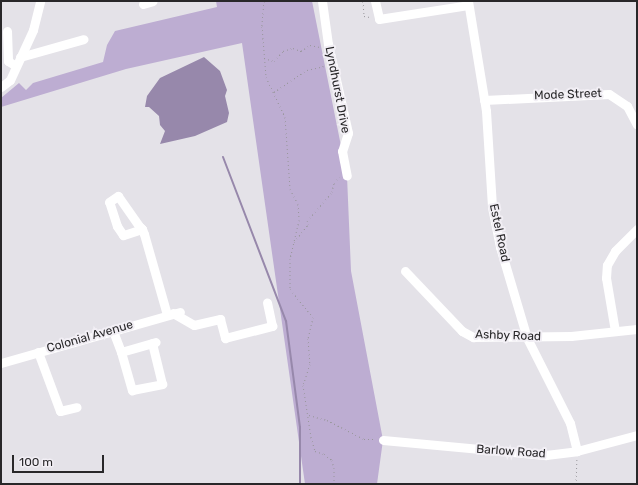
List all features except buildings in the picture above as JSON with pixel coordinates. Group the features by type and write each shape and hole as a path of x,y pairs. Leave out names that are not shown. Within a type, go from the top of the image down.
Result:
{"street":[{"path":"1,87 10,80 33,30 40,1"},
{"path":"143,4 153,1"},
{"name":"Lyndhurst Drive","path":"322,1 328,44 348,133 342,151 347,176"},
{"path":"375,1 379,19 468,3"},
{"name":"Estel Road","path":"468,3 484,100 494,221 527,338 570,423 577,451"},
{"path":"7,31 8,61 18,62 84,39"},
{"name":"Mode Street","path":"484,100 609,94 627,106 637,125"},
{"path":"615,331 606,278 607,265 613,254 637,228"},
{"path":"142,230 173,313 194,325 220,319 225,338 272,326 267,303"},
{"name":"Ashby Road","path":"405,271 466,334 483,338 527,338 637,329"},
{"name":"Colonial Avenue","path":"1,363 173,313"},
{"path":"113,331 122,352 132,390 162,384 154,343 122,352"},
{"path":"38,352 60,411 77,407"},
{"name":"Barlow Road","path":"384,440 527,455 577,451 637,435"}],"path":[{"path":"264,1 262,26 266,77 285,117 290,189 298,204 299,220 292,248 290,289 313,317 308,338 310,364 303,385 313,447 315,451 324,454 332,460 334,468 334,484"},
{"path":"363,1 364,16 379,19"},
{"path":"264,58 274,61 283,51 293,48 301,51 310,45 316,48 328,44"},
{"path":"274,92 307,70 333,65"},
{"path":"292,248 308,225 307,221 332,192 337,178 347,176"},
{"path":"309,415 327,420 364,439 384,440"},
{"path":"576,484 577,451"}],"shaded area":[{"path":"216,1 312,1 347,176 351,271 383,440 377,484 305,484 242,43 126,69 1,107 1,98 19,83 26,90 33,83 103,62 107,45 115,31 217,7"},
{"path":"204,57 220,71 227,90 225,96 229,113 227,122 195,136 160,144 165,131 160,125 159,116 149,107 145,107 147,96 160,78"}],"waterway":[{"path":"223,157 286,321 300,427 300,484"}]}
